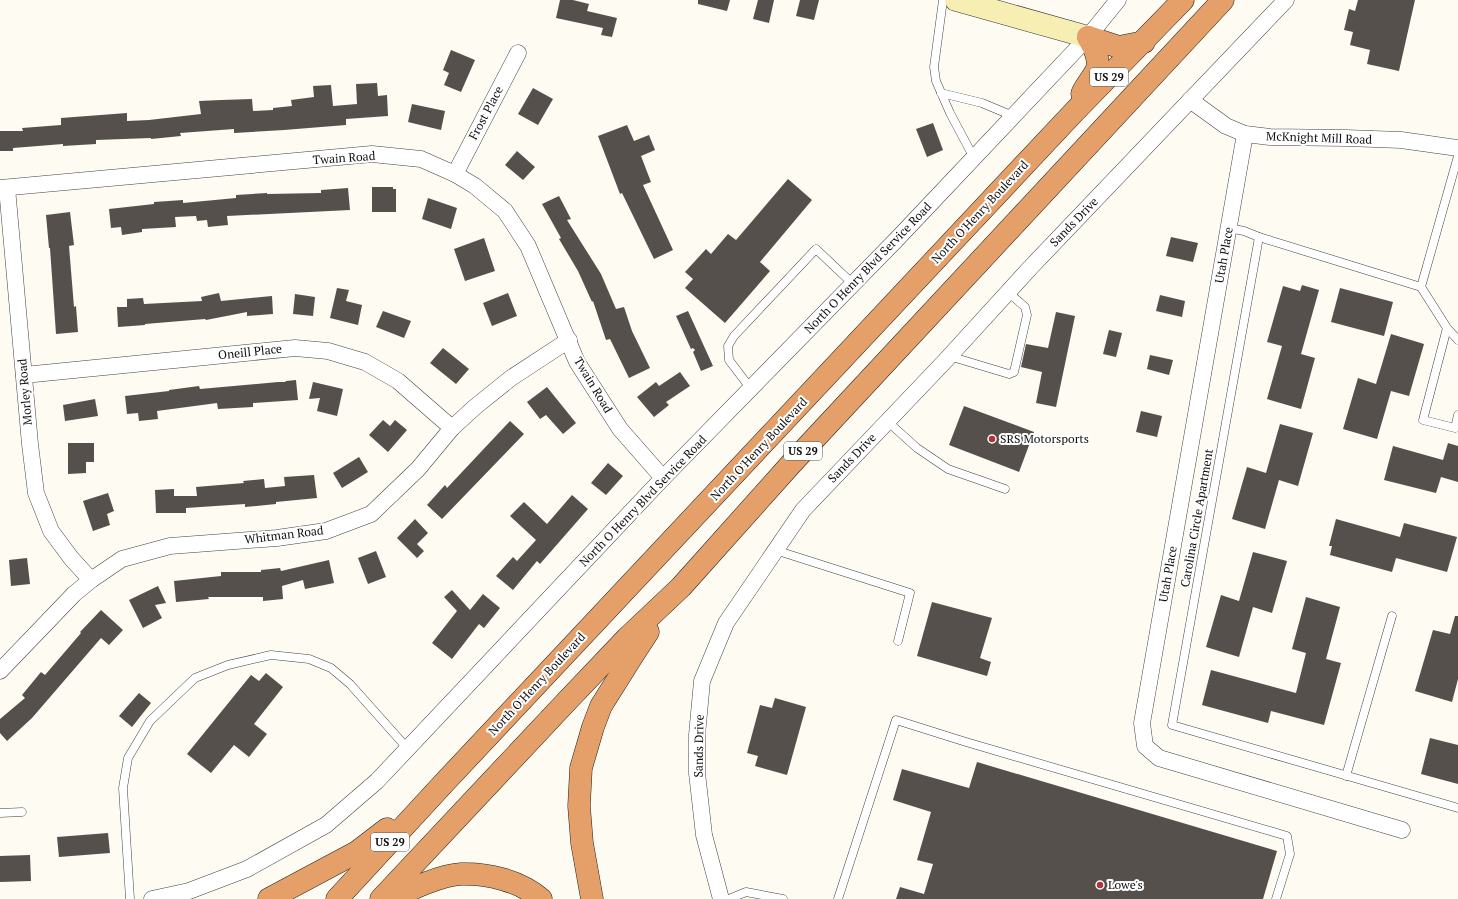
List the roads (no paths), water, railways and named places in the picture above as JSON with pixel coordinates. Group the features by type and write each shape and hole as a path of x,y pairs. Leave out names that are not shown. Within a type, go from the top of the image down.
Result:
{"highway":[{"name":"North O'Henry Boulevard","path":"337,899 443,784 1074,112 1144,42 1183,0"},
{"name":"US 29","path":"381,899 627,638 681,587 791,464 1223,0"},
{"path":"1088,37 1119,47 1144,42"},
{"path":"1074,112 1085,87 1095,72 1098,64 1094,46 1088,37"},
{"path":"592,899 582,844 579,806 581,768 601,706 632,655 681,587"},
{"path":"269,899 357,852 443,784"},
{"path":"395,899 426,882 460,874 493,877 531,890 541,899"}],"street":[{"path":"956,0 1088,37 1113,2"},
{"name":"Sands Drive","path":"721,899 704,835 697,773 697,735 702,681 726,623 803,510 1286,0"},
{"name":"North O Henry Blvd Service Road","path":"152,899 189,891 247,869 326,825 377,781 663,478 853,284 1088,37"},
{"name":"Frost Place","path":"455,174 518,53"},
{"name":"McKnight Mill Road","path":"1190,100 1226,126 1245,134 1270,137 1401,140 1458,148"},
{"name":"Utah Place","path":"1245,134 1142,723 1145,746 1159,758 1402,830"},
{"name":"Twain Road","path":"3,188 372,154 421,159 455,174 475,186 505,211 528,246 577,362 620,429 663,478"},
{"name":"Morley Road","path":"3,188 36,493 51,531 71,558 91,580"},
{"name":"Whitman Road","path":"0,671 74,594 91,580 122,559 170,546 277,538 326,531 371,514 418,469 452,428 475,407 511,378 569,340"},
{"name":"Oneill Place","path":"24,375 295,348 328,351 365,362 398,381 452,428"}],"lane":[{"path":"943,0 934,67 936,81 950,114 974,158"},
{"path":"942,93 982,103 1013,116"},
{"path":"1421,287 1458,156"},
{"path":"1229,228 1244,231 1421,287 1446,328 1458,340"},
{"name":"Carolina Circle Apartment","path":"1259,237 1172,725 1458,808"},
{"path":"751,388 729,360 728,346 734,336 816,249 853,284"},
{"path":"949,356 1009,374 1014,372 1027,315 1025,307 1008,292"},
{"path":"1446,328 1423,420 1455,428 1458,415"},
{"path":"887,421 917,448 948,470 1005,489"},
{"path":"775,550 910,593 898,641"},
{"path":"1346,776 1392,616"},
{"path":"130,899 123,788 128,758 150,721 195,678 228,664 271,655 309,659 331,668 350,684 408,749"},
{"path":"838,899 896,720 1287,836 1290,854 1276,899"},
{"path":"0,813 22,812"},
{"path":"730,899 746,892 783,899"}],"place":[{"name":"SRS Motorsports","path":"992,439"},
{"name":"Lowe's","path":"1100,885"}]}
